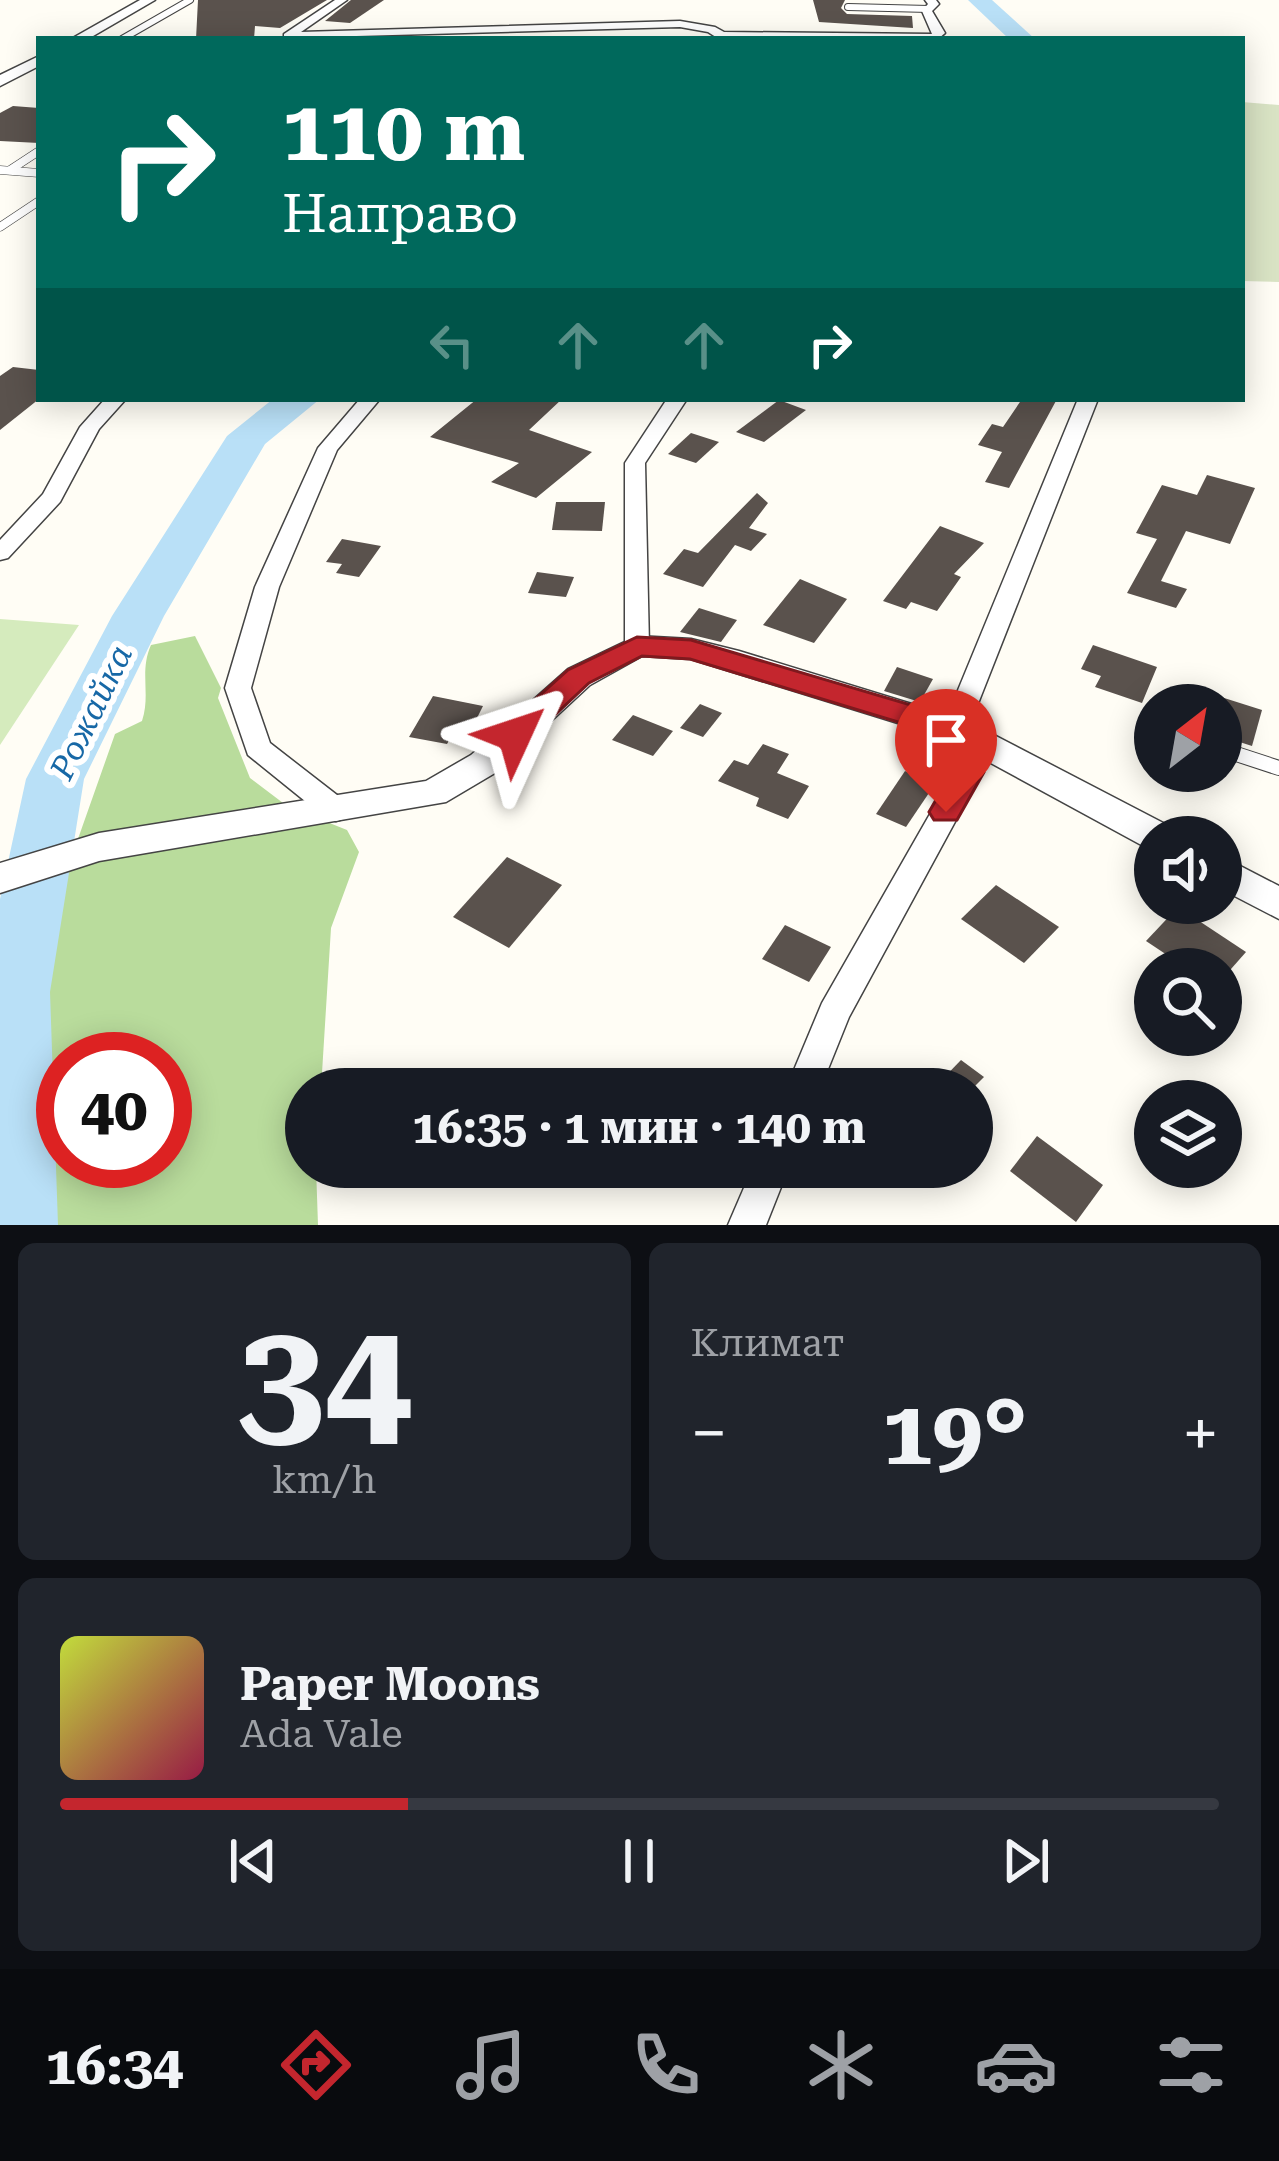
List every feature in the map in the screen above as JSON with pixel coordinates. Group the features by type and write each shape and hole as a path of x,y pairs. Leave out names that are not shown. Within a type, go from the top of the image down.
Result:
{"street":[{"path":"83,36 149,0"},
{"path":"288,36 342,0"},
{"path":"930,5 938,36"},
{"path":"388,36 657,24 723,36"},
{"path":"0,81 36,62"},
{"path":"0,553 52,497 90,427 113,402"},
{"path":"336,810 258,748 238,688 267,587 328,448 367,402"},
{"path":"637,646 634,464 675,402"},
{"path":"811,1068 834,1012 968,772 955,729 1087,402"},
{"path":"0,878 99,848 434,793 483,764 579,676 637,646 691,650 739,661 955,729 1134,824"},
{"path":"1242,884 1279,904"},
{"path":"747,1225 762,1188"}],"lane":[{"path":"127,36 190,0"},
{"path":"848,7 930,5"},
{"path":"4,170 36,153"},
{"path":"4,170 36,173"},
{"path":"0,227 36,203"},
{"path":"1242,756 1279,768"}],"green space":[{"path":"1245,102 1279,105 1279,282 1245,281"},
{"path":"0,619 79,625 0,745"},
{"path":"195,636 221,688 218,698 250,778 287,806 347,830 359,852 331,928 322,1068 285,1068 285,1188 317,1188 318,1225 0,1225 0,1003 43,938 115,734 142,721 151,645"}],"building":[{"path":"198,0 327,0 280,28 255,26 254,36 196,36"},
{"path":"351,0 384,0 350,23 325,21"},
{"path":"813,0 845,0 841,8 847,14 912,16 913,28 819,22"},
{"path":"13,106 36,108 36,143 0,141 0,113"},
{"path":"13,367 36,370 36,401 0,430 0,376"},
{"path":"473,402 559,402 529,430 592,452 536,498 491,482 519,463 430,437"},
{"path":"776,402 806,410 764,442 736,432"},
{"path":"1020,402 1055,402 1009,488 985,482 1002,452 978,445 992,424 1003,427"},
{"path":"691,433 719,442 696,463 668,454"},
{"path":"1207,475 1255,488 1230,544 1186,531 1161,581 1187,589 1176,608 1127,593 1157,539 1136,533 1162,485 1197,495"},
{"path":"757,493 768,503 749,528 767,534 751,551 735,545 703,587 663,574 684,549 698,553"},
{"path":"556,502 605,502 602,531 552,530"},
{"path":"940,526 984,543 954,574 961,577 937,611 911,602 906,609 883,601"},
{"path":"342,539 381,546 359,577 336,573 342,564 326,562"},
{"path":"537,572 574,577 566,597 528,593"},
{"path":"800,579 847,599 814,643 763,625"},
{"path":"699,608 737,620 721,642 680,632"},
{"path":"1093,645 1157,667 1150,684 1134,684 1134,700 1095,687 1101,676 1081,669"},
{"path":"897,667 933,679 920,702 884,691"},
{"path":"433,696 483,706 473,726 459,723 447,744 409,737"},
{"path":"700,704 722,713 703,737 680,728"},
{"path":"1242,704 1262,710 1252,746 1242,743"},
{"path":"633,715 673,731 653,756 612,740"},
{"path":"763,744 789,754 777,773 809,786 788,819 756,806 759,798 718,781 734,760 748,765"},
{"path":"905,771 935,784 906,827 876,814"},
{"path":"507,857 562,885 509,948 453,917"},
{"path":"996,885 1059,927 1024,963 961,919"},
{"path":"1162,924 1204,924 1240,948 1156,948 1146,941"},
{"path":"785,925 831,947 809,982 762,959"},
{"path":"1037,1136 1103,1185 1076,1222 1010,1171"}],"waterway":[{"name":"Рожайка","path":"979,0 1020,36"},
{"name":"Рожайка","path":"18,1225 15,992 55,779 138,616 248,436 296,402"}],"route":[{"path":"515,735 579,676 637,646 691,650 955,729 968,772 946,812"}]}
